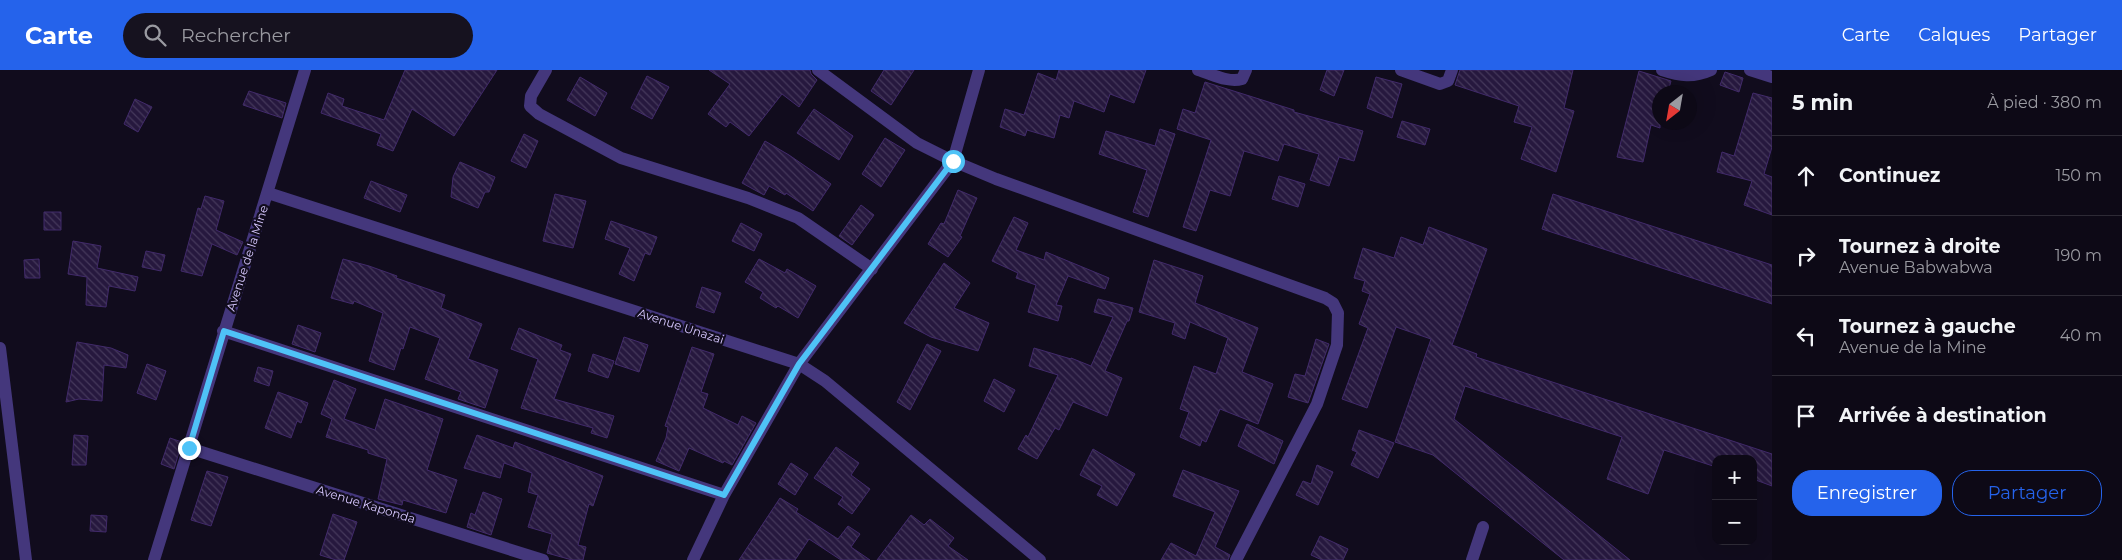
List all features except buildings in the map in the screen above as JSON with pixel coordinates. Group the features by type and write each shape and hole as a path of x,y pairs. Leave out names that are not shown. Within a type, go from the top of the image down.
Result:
{"street":[{"name":"Avenue de la Mine","path":"154,560 305,70"},
{"path":"546,70 530,99 530,106 539,114 621,158 748,198 798,218 872,269"},
{"path":"818,70 917,143 953,161 996,179 1325,298 1333,304 1338,313 1337,345 1316,404 1236,560"},
{"path":"693,560 724,495 799,364 953,161 979,70"},
{"path":"1198,70 1226,79 1237,80 1242,79 1246,70"},
{"path":"1401,70 1440,84 1449,80 1452,70"},
{"path":"1662,70 1680,76 1691,76 1711,70"},
{"path":"1750,70 1772,77"},
{"name":"Avenue Unazai","path":"268,193 799,364 825,381 1040,560"},
{"path":"224,331 724,495"},
{"path":"0,348 4,417 26,560"},
{"name":"Avenue Kaponda","path":"189,448 543,560"},
{"path":"1472,560 1483,527"}],"route":[{"path":"189,448 224,331 724,495 799,364 953,161"}]}
